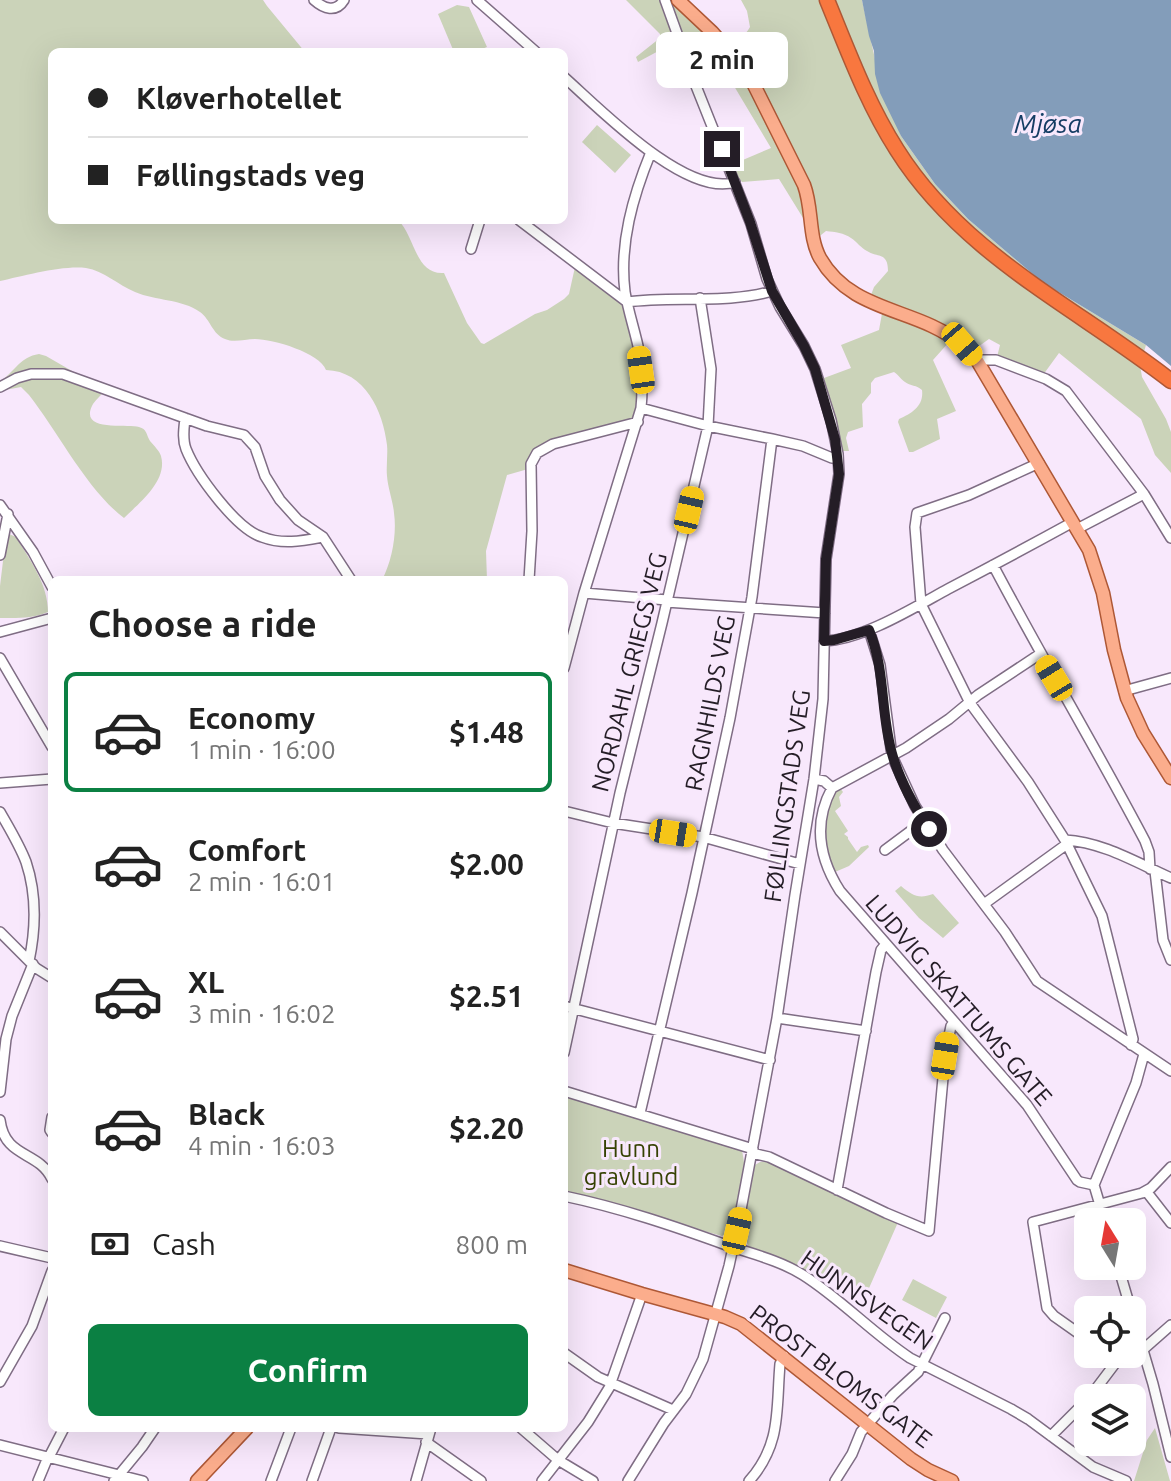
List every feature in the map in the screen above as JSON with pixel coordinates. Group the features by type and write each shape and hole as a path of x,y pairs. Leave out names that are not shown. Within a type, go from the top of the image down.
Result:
{"highway":[{"path":"827,0 860,82 881,123 913,173 942,208 981,245 1032,284 1171,381"}],"main road":[{"path":"678,0 731,52 753,83 804,185 815,245 827,268 858,297 927,323 962,344 978,362 1089,550 1097,571 1124,691 1143,733 1171,778"},
{"name":"PROST BLOMS GATE","path":"568,1271 741,1324 911,1459 925,1475 952,1481"},
{"path":"197,1481 243,1432"}],"street":[{"path":"314,0 325,8 333,9 344,0"},
{"path":"477,0 531,48"},
{"name":"FØLLINGSTADS VEG","path":"628,1481 695,1377 703,1359 733,1247 770,1060 814,779 823,699 826,559 838,481 838,458 831,420 815,369 772,291 735,182 665,0"},
{"path":"568,80 651,152 680,172 721,185 735,182"},
{"path":"568,653 641,408 641,370 627,302 624,264 633,201 651,152"},
{"path":"471,249 479,224"},
{"path":"524,224 627,302 742,296 772,291"},
{"name":"NORDAHL GRIEGS VEG","path":"569,1007 708,426 711,369 700,298"},
{"path":"978,362 996,360 1037,375 1066,391 1144,494 1171,538"},
{"path":"0,387 31,374 63,374 207,426 244,435 255,447 265,476 280,500 298,520 323,537 348,576"},
{"path":"641,408 803,446 838,458"},
{"path":"185,418 185,447 216,497 242,524 259,537 281,542 298,543 323,537"},
{"path":"529,576 531,464 537,453 553,444 638,422"},
{"name":"RAGNHILDS VEG","path":"640,1113 730,718 750,608 772,439"},
{"path":"1039,463 969,495 917,513 915,527 921,604 970,703 1028,782 1066,842 1102,916 1133,1039 1131,1045"},
{"path":"824,641 869,630 993,565 1144,494"},
{"path":"0,505 48,580"},
{"path":"0,555 8,514"},
{"path":"993,565 1145,841 1163,940 1171,960"},
{"path":"584,593 825,613"},
{"path":"0,632 48,619"},
{"path":"869,630 880,665 892,756 924,821 1037,981 1171,1071"},
{"path":"814,779 824,781 832,788 892,756 1040,654"},
{"path":"0,658 48,740"},
{"path":"1124,691 1171,678"},
{"path":"0,783 48,779"},
{"name":"LUDVIG SKATTUMS GATE","path":"832,788 824,802 820,825 825,860 840,891 1027,1105 1077,1180 1094,1185"},
{"path":"0,812 27,864 36,914 31,963 4,1029 0,1092"},
{"path":"568,812 613,823 703,837 800,864"},
{"path":"885,850 924,821"},
{"path":"984,904 1066,842 1097,845 1171,878"},
{"path":"0,932 48,975"},
{"path":"837,1190 881,950 886,944"},
{"path":"569,1007 770,1060"},
{"path":"777,1018 866,1031"},
{"path":"568,1092 769,1157 929,1231 945,1056 954,1022"},
{"path":"1100,1208 1094,1185 1136,1083 1144,1054"},
{"path":"0,1120 1,1132 8,1143 48,1171"},
{"path":"1074,1330 1047,1308 1033,1222 1146,1191 1171,1167"},
{"path":"1146,1191 1171,1223"},
{"name":"HUNNSVEGEN","path":"568,1197 655,1219 800,1273 838,1300 896,1350 1011,1409 1093,1467 1126,1481"},
{"path":"0,1246 48,1257"},
{"path":"0,1382 32,1326 48,1282"},
{"path":"542,1481 599,1406 611,1383 642,1294"},
{"path":"835,1481 867,1424 918,1372 945,1318"},
{"path":"1146,1348 1171,1325"},
{"path":"568,1356 598,1377 673,1410"},
{"path":"749,1481 764,1462 775,1435 780,1364 784,1356"},
{"path":"1146,1362 1171,1457"},
{"path":"1099,1384 1112,1368"},
{"path":"1051,1436 1074,1413"},
{"path":"38,1481 62,1432"},
{"path":"116,1478 152,1432"},
{"path":"271,1481 289,1432"},
{"path":"312,1481 330,1432"},
{"path":"401,1432 429,1435 481,1481"},
{"path":"526,1432 558,1460 593,1481"},
{"path":"416,1481 429,1435"},
{"path":"0,1445 116,1478 143,1481"}],"green space":[{"path":"0,0 263,0 302,48 48,48 48,224 401,224 427,268 444,273 467,323 484,344 564,299 569,294 575,267 623,298 638,355 643,407 628,425 543,449 535,467 507,475 486,551 487,576 384,576 395,530 387,476 385,432 370,395 351,377 326,370 315,358 284,344 255,339 225,339 217,334 204,315 193,308 135,292 86,268 66,268 0,281"},
{"path":"626,0 687,0 724,38 736,40 750,27 741,0 862,0 875,59 901,136 935,184 968,219 1042,282 1146,345 1140,365 1142,377 1171,432 1171,473 1155,455 1141,419 1059,353 1043,375 996,361 1000,345 989,339 975,349 950,341 933,360 956,411 937,419 940,439 909,452 898,422 919,405 922,390 894,372 875,378 871,383 871,393 862,404 863,427 848,432 849,451 841,451 824,378 851,368 841,345 879,330 883,308 871,295 888,271 886,261 842,234 826,231 816,239 779,179 742,182 731,165 771,148 731,81 696,90 677,41 638,62 636,57 660,38 660,34"},
{"path":"457,5 469,7 487,47 452,48 438,14"},
{"path":"597,125 631,155 615,173 582,142"},
{"path":"39,354 105,390 93,404 92,419 106,425 142,428 160,454 162,465 156,483 124,518 85,477 29,395 21,387 5,390 1,381 23,361"},
{"path":"6,536 16,537 37,573 45,592 48,612 30,617 0,618 0,586"},
{"path":"840,788 843,792 839,797 841,806 835,811 848,831 844,834 857,852 861,847 869,847 849,866 835,872 825,829 828,807"},
{"path":"901,886 916,896 933,894 959,923 943,938 919,918 895,891"},
{"name":"Hunn gravlund","path":"568,1094 742,1150 744,1162 755,1165 767,1161 899,1220 866,1295 749,1247 743,1235 727,1233 722,1236 568,1194"},
{"path":"913,1279 947,1297 936,1318 902,1300"},
{"path":"1155,1428 1170,1481 1134,1481 1142,1456 1146,1456 1147,1440"}],"water":[{"name":"Mjøsa","path":"862,0 1171,0 1171,366 1146,345 1042,282 968,219 935,184 901,136 880,93"}],"route":[{"path":"722,149 772,291 815,369 835,439 839,474 826,559 824,641 869,630 880,665 892,756 929,829"}]}
